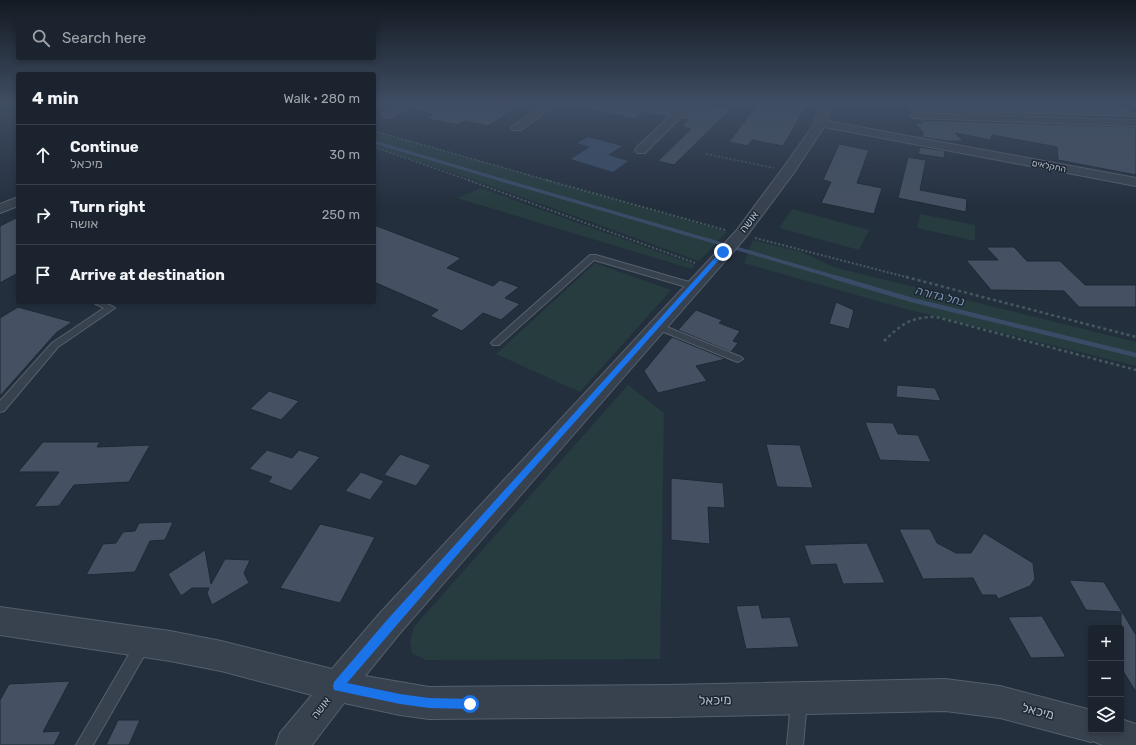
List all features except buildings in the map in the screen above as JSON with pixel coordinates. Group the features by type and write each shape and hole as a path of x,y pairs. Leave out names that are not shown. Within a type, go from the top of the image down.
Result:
{"street":[{"path":"642,150 656,137"},
{"name":"אושה","path":"292,745 390,623 721,254 741,234 812,137"},
{"name":"החקלאים","path":"894,137 1136,182"},
{"path":"0,209 16,202"},
{"name":"מיכאל","path":"0,621 144,642 221,656 338,686 400,699 429,703 668,701 945,695 1000,702 1088,725"},
{"path":"1114,733 1136,740"}],"lane":[{"path":"496,343 593,257 693,286"},
{"path":"0,408 55,345 111,308 101,304"},
{"path":"657,326 738,359"},
{"path":"84,745 144,642"},
{"path":"795,745 799,698"}],"path":[{"path":"376,149 721,254"},
{"path":"706,154 788,171"},
{"path":"884,341 904,322 921,317 936,317 1136,370"}],"green space":[{"path":"376,137 397,137 727,232 699,261 455,173 376,149"},
{"path":"481,188 695,265 692,269 457,198"},
{"path":"792,209 869,230 859,250 779,228"},
{"path":"920,214 975,225 975,241 917,228"},
{"path":"753,240 801,252 837,268 1136,342 1136,366 902,308 744,263"},
{"path":"595,263 671,290 580,392 496,354"},
{"path":"628,385 664,413 660,659 426,660 412,653 410,641 414,627"}],"water":[{"path":"588,137 622,146 608,155 628,161 613,172 571,159 590,147 577,143"}],"waterway":[{"path":"376,143 505,181"},
{"path":"502,180 838,278"},
{"name":"נחל גדורה","path":"834,277 912,300 1136,355"}],"route":[{"path":"470,704 429,703 400,699 338,686 390,623 723,252"}]}
